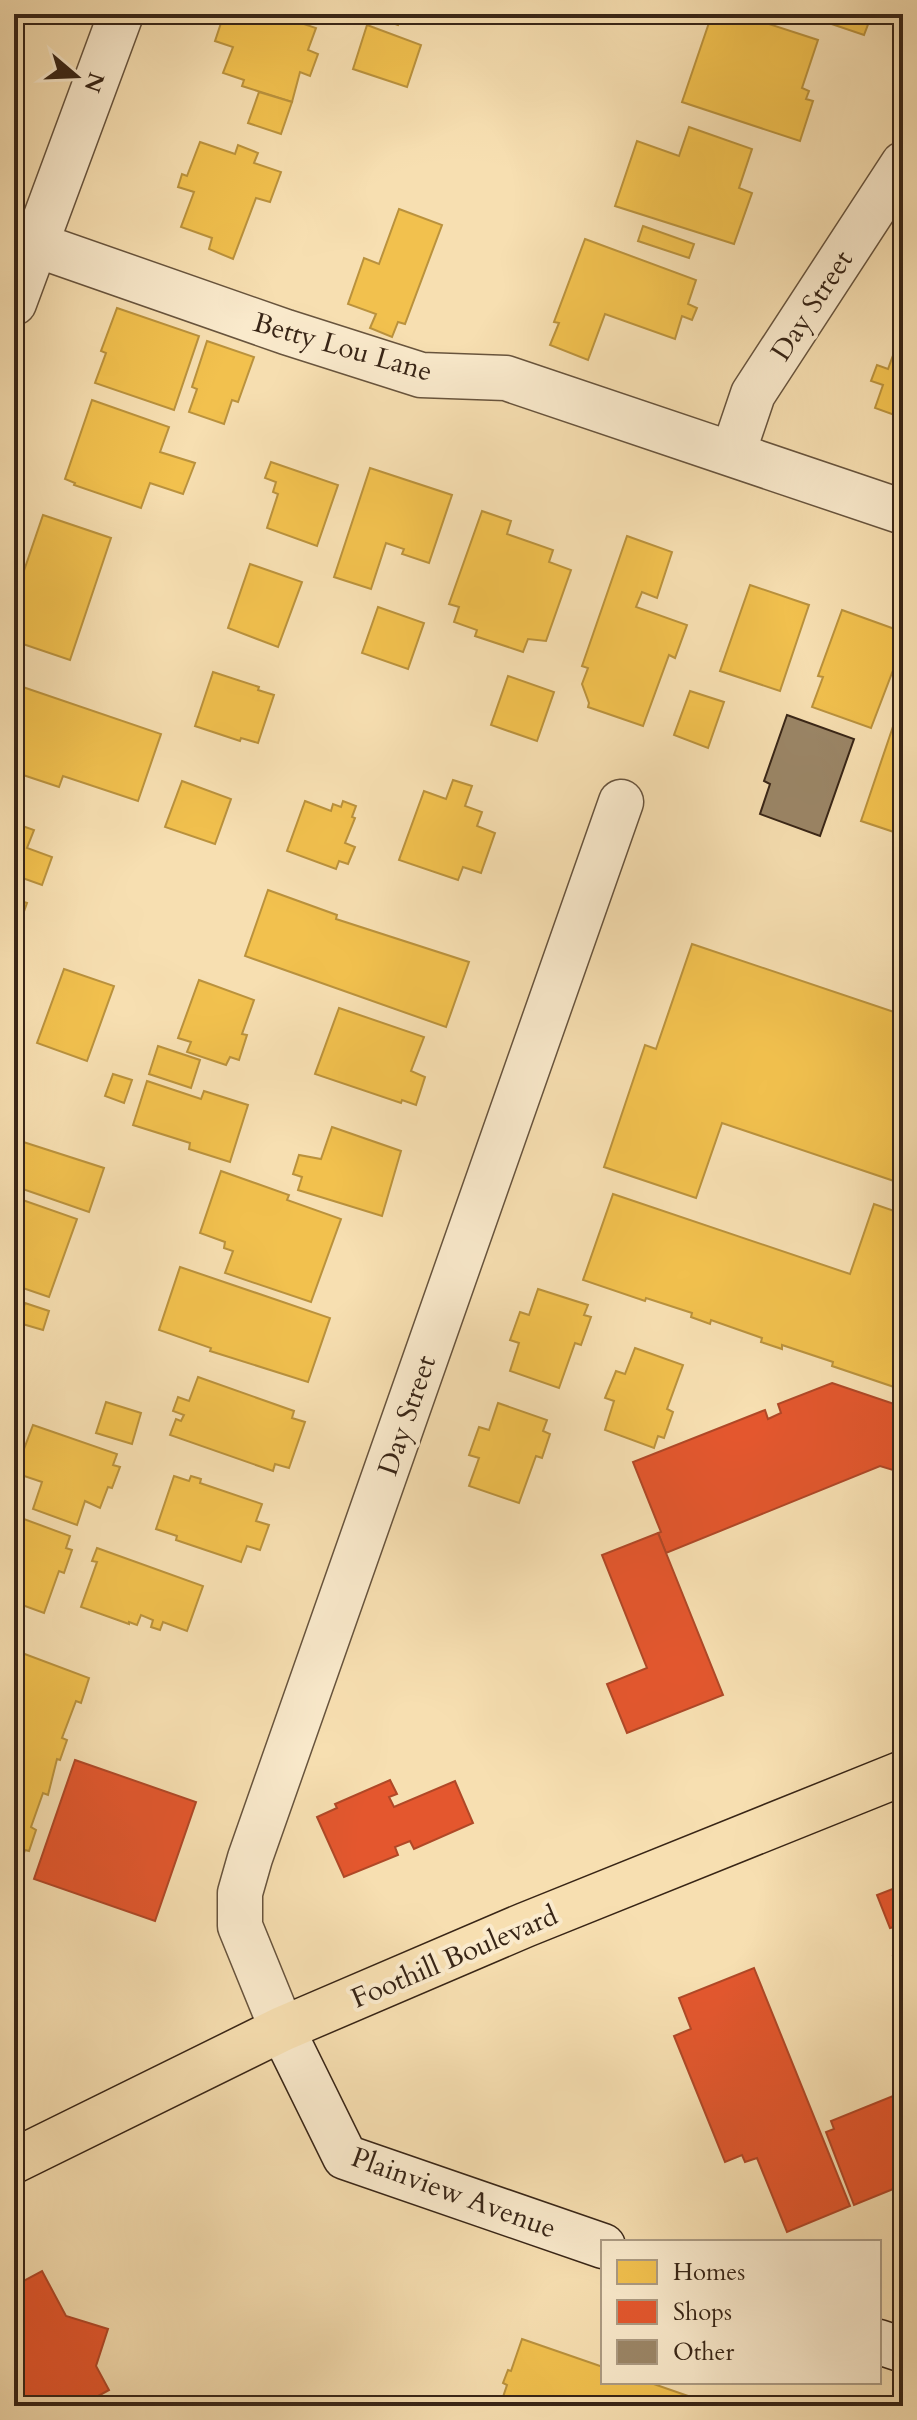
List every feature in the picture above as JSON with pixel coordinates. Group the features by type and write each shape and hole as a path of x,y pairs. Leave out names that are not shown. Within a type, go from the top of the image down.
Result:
{"main road":[{"name":"Foothill Boulevard","path":"15,2157 282,2029 525,1925 903,1773"}],"street":[{"path":"14,303 24,240 121,14"},
{"name":"Day Street","path":"733,453 753,394 903,164"},
{"name":"Betty Lou Lane","path":"24,240 286,332 421,375 506,378 903,512"},
{"name":"Day Street","path":"282,2029 240,1926 240,1893 621,802"},
{"name":"Plainview Avenue","path":"282,2029 345,2157 601,2245"},
{"path":"881,2343 903,2350"}],"building: Homes":[{"path":"224,14 274,14 316,28 308,50 318,54 310,76 300,72 292,102 242,86 244,80 223,73 233,47 215,41"},
{"path":"366,14 402,14 398,25"},
{"path":"712,14 738,14 818,40 802,88 809,91 806,99 813,101 800,141 682,102"},
{"path":"802,14 872,14 864,35"},
{"path":"367,25 421,45 407,87 353,69"},
{"path":"259,92 292,102 281,134 248,123"},
{"path":"689,127 752,149 739,188 752,193 734,244 615,206 637,141 679,156"},
{"path":"200,142 235,154 238,145 258,153 254,163 281,172 270,202 256,198 233,259 209,249 212,238 181,227 194,192 178,187 182,174 187,176"},
{"path":"399,209 442,225 405,324 398,322 392,337 370,328 376,314 348,304 364,258 379,264"},
{"path":"643,226 694,244 689,258 638,241"},
{"path":"585,239 696,280 688,304 697,308 692,320 682,316 675,339 605,314 588,360 550,345 559,323 554,322"},
{"path":"117,308 199,336 174,410 95,383 106,353 101,351"},
{"path":"207,341 254,357 238,402 232,400 224,424 189,412 197,389 192,387"},
{"path":"896,347 903,350 903,418 875,408 883,385 871,381 877,365 888,369"},
{"path":"92,400 169,427 160,452 195,463 183,494 150,483 141,508 65,479"},
{"path":"271,462 338,485 317,546 267,528 278,494 273,492 276,482 265,478"},
{"path":"370,468 452,495 429,563 402,554 404,549 386,543 371,589 334,577"},
{"path":"482,511 511,521 507,534 553,550 549,562 571,570 546,641 528,639 523,652 475,636 477,630 454,622 459,607 449,604"},
{"path":"43,515 111,538 70,660 14,641 14,600"},
{"path":"627,536 672,552 657,598 642,592 636,607 687,625 675,658 669,655 643,726 588,707 582,684 588,668 582,666"},
{"path":"250,564 302,582 278,647 228,628"},
{"path":"750,585 809,605 780,691 720,671"},
{"path":"378,607 424,623 408,669 362,653"},
{"path":"842,610 903,632 903,644 871,728 812,707 823,677 818,676"},
{"path":"213,672 274,695 258,743 241,738 240,741 195,726"},
{"path":"508,676 554,692 537,741 491,725"},
{"path":"14,684 161,734 138,801 63,776 59,787 14,772 20,746 14,744"},
{"path":"690,691 724,702 708,748 674,735"},
{"path":"903,697 903,835 861,821"},
{"path":"453,780 472,786 465,806 482,812 477,826 495,833 481,873 463,867 458,880 399,860 424,791 446,799"},
{"path":"182,781 231,799 215,844 165,827"},
{"path":"305,801 331,811 333,804 341,807 343,801 356,806 352,817 355,818 345,843 355,847 348,864 339,861 336,869 287,851"},
{"path":"14,823 34,830 27,848 52,857 42,885 14,875"},
{"path":"268,890 337,915 336,919 469,962 446,1027 245,956"},
{"path":"14,899 27,903 14,940"},
{"path":"692,944 903,1015 903,1184 722,1123 696,1198 604,1167 645,1045 656,1049"},
{"path":"64,969 114,986 87,1061 37,1043"},
{"path":"199,980 254,1000 242,1034 247,1035 239,1060 230,1057 226,1065 187,1052 191,1042 178,1038"},
{"path":"339,1008 424,1037 411,1071 425,1077 416,1105 402,1100 401,1103 315,1074"},
{"path":"158,1046 200,1060 191,1088 149,1074"},
{"path":"113,1074 132,1080 124,1103 105,1096"},
{"path":"147,1081 201,1099 204,1091 248,1105 230,1162 189,1149 190,1143 133,1125"},
{"path":"332,1127 401,1151 382,1216 298,1190 302,1177 293,1174 299,1155 321,1159"},
{"path":"14,1139 104,1168 89,1212 14,1186"},
{"path":"221,1171 289,1195 287,1200 341,1219 311,1302 225,1273 233,1251 224,1248 225,1242 200,1233"},
{"path":"613,1194 850,1274 874,1204 903,1214 903,1390 832,1366 833,1362 782,1345 782,1349 761,1342 762,1338 711,1320 710,1324 691,1317 692,1313 583,1280"},
{"path":"14,1197 77,1219 49,1297 14,1285"},
{"path":"180,1267 330,1318 308,1382 210,1351 211,1348 159,1330"},
{"path":"538,1289 588,1305 584,1315 591,1317 581,1345 575,1343 559,1388 510,1371 519,1343 510,1340 520,1312 529,1315"},
{"path":"14,1295 22,1298 14,1321"},
{"path":"25,1303 49,1311 43,1330 19,1323"},
{"path":"635,1348 683,1365 667,1409 673,1412 664,1438 658,1436 654,1448 605,1430 614,1401 605,1398 616,1371 625,1374"},
{"path":"198,1377 294,1411 292,1418 305,1422 289,1468 275,1464 273,1471 170,1435 176,1419 181,1421 184,1415 173,1411 178,1397 189,1401"},
{"path":"106,1402 141,1413 132,1444 96,1433"},
{"path":"498,1403 547,1420 543,1431 550,1434 542,1458 536,1456 519,1503 469,1486 479,1458 469,1455 479,1427 489,1430"},
{"path":"33,1425 117,1454 113,1465 120,1467 112,1488 108,1487 100,1508 85,1501 77,1525 33,1509 42,1482 15,1473"},
{"path":"174,1476 189,1481 191,1476 201,1479 200,1483 262,1504 256,1521 269,1525 260,1550 247,1546 241,1562 176,1540 177,1536 156,1529"},
{"path":"21,1518 70,1536 66,1548 72,1550 64,1573 59,1571 44,1613 14,1602 14,1524 19,1525"},
{"path":"97,1548 203,1586 187,1631 163,1622 160,1630 151,1627 153,1620 141,1615 137,1625 129,1624 81,1607 97,1562 92,1561"},
{"path":"14,1650 89,1678 81,1703 76,1701 62,1738 67,1740 60,1760 57,1759 48,1795 43,1793 31,1827 36,1830 29,1851 25,1850 16,1883 14,1882"},
{"path":"522,2339 601,2366 601,2384 654,2384 714,2405 500,2406 507,2385 503,2383 508,2370 511,2371"}],"building: Shops":[{"path":"832,1383 903,1407 903,1473 880,1466 666,1553 658,1533 661,1532 633,1462 765,1410 768,1419 781,1413 778,1404"},
{"path":"658,1533 723,1695 627,1733 607,1684 647,1668 602,1555"},
{"path":"75,1760 196,1802 155,1921 34,1879"},
{"path":"390,1780 397,1794 389,1797 394,1807 455,1781 473,1823 414,1849 410,1841 395,1847 398,1855 344,1877 317,1817 337,1808 335,1804"},
{"path":"903,1885 903,1951 877,1895"},
{"path":"903,1952 903,1980 893,1956"},
{"path":"754,1968 850,2206 787,2232 757,2158 745,2162 742,2155 725,2162 674,2036 691,2029 679,1998"},
{"path":"903,2092 903,2185 854,2205 826,2132 834,2129 831,2121"},
{"path":"42,2271 66,2316 108,2329 96,2366 109,2390 80,2406 14,2406 14,2286"}],"building: Other":[{"path":"787,715 854,739 820,836 760,814 770,784 764,781"}]}
